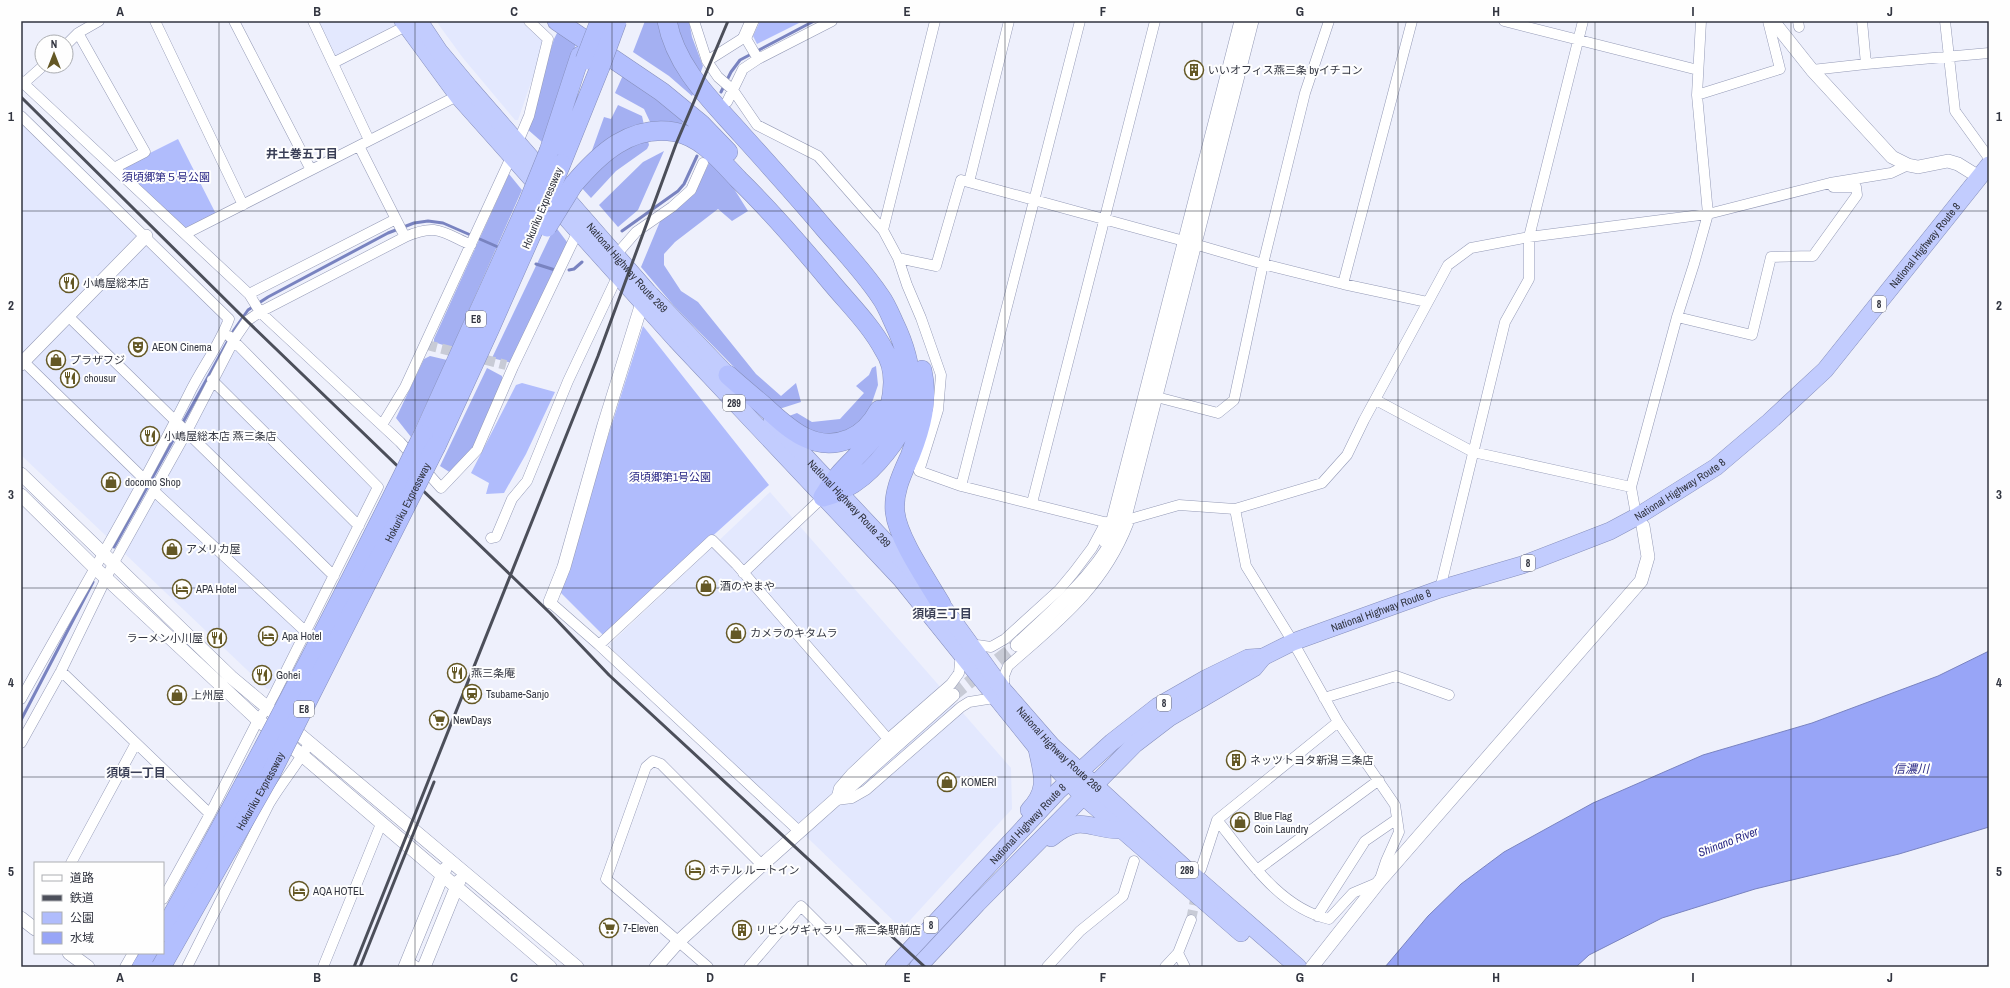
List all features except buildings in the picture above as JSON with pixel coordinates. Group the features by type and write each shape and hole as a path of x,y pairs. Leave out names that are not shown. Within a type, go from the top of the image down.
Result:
{"highway":[{"path":"557,21 641,77 701,124 736,162 777,217 877,337 886,352 891,366 893,380 888,412 882,427 872,441 831,491"},
{"path":"576,21 666,84 798,197"},
{"path":"588,61 591,21"},
{"name":"Hokuriku Expressway","path":"164,930 221,829 490,328 538,215 555,157 600,21"},
{"name":"Hokuriku Expressway","path":"588,61 617,21"},
{"path":"666,21 674,43 692,79 798,197 881,296 906,330 913,343 920,362 924,388 924,403 918,434 897,488 895,500 897,522 941,604"},
{"name":"National Highway Route 289","path":"410,23 439,51 464,91 515,148 616,255 648,292 728,375 831,491 900,579 965,646"},
{"path":"538,215 573,185 593,161 621,141 634,135 649,132 675,132 689,136 703,145 777,217"},
{"name":"National Highway Route 289","path":"515,148 578,231 642,303 831,491 880,534 941,604 965,646 1037,748 1074,776 1122,830 1280,967"},
{"name":"National Highway Route 8","path":"894,967 1074,776 1122,734 1158,706 1205,679 1248,658 1263,657 1293,642 1440,589 1522,565 1610,531 1641,521 1716,466 1769,422 1825,370 1984,171"},
{"path":"831,491 860,479 885,454 904,422 909,406 911,378 907,354 901,337 881,296"},
{"path":"728,375 797,434 819,443 831,444 844,441 856,437 866,428 875,418 881,406 886,379 882,351 877,337"},
{"name":"Hokuriku Expressway","path":"161,967 270,773 366,587 429,440"},
{"name":"National Highway Route 8","path":"918,967 1125,753 1146,735 1197,701 1254,668 1263,657"},
{"name":"National Highway Route 289","path":"999,694 1052,746 1074,776"},
{"path":"1000,854 1008,832 1036,802 1042,791 1042,775 1037,748"},
{"name":"National Highway Route 289","path":"1088,790 1298,967"},
{"path":"1041,839 1051,839 1061,831 1075,824 1086,823 1108,830 1122,830"},
{"path":"142,967 150,954"}],"street":[{"path":"74,37 78,33 99,21"},
{"path":"155,21 243,205"},
{"path":"234,21 311,170"},
{"path":"313,21 370,140"},
{"path":"382,425 405,387 426,345 529,116 548,39 529,21"},
{"path":"694,21 707,61 718,77 731,89 757,125 818,156 883,230 898,258 941,375 938,410 919,471 961,486 1109,523"},
{"path":"752,21 748,41 758,57"},
{"path":"727,102 731,89 743,69 758,57 832,21"},
{"path":"883,230 935,21"},
{"path":"969,182 1008,21"},
{"path":"961,486 1080,21"},
{"path":"1032,504 1155,21"},
{"path":"836,800 852,798 866,790 960,707 969,702 999,694 1008,666 1087,594 1112,558 1127,518 1151,396 1241,21"},
{"path":"1189,242 1252,21"},
{"path":"1151,396 1218,413 1234,400 1263,264 1305,93 1329,21"},
{"path":"1344,284 1412,21"},
{"path":"1504,21 1578,41 1698,70"},
{"path":"1440,589 1505,322 1528,279 1529,237 1583,21"},
{"path":"1312,967 1379,882 1641,581 1648,557 1641,521 1631,487 1677,317 1708,214 1697,95 1701,21"},
{"path":"1697,95 1780,68 1768,21"},
{"path":"1773,21 1812,70 1892,157 1908,165 1918,167 1948,161 1984,171"},
{"path":"1862,21 1866,64"},
{"path":"1945,21 1955,111 1989,158"},
{"path":"333,63 410,23"},
{"path":"78,33 145,152 114,168"},
{"path":"707,61 748,41"},
{"path":"1812,70 1989,53"},
{"path":"34,73 22,82 250,295 259,310 400,442 441,488 478,450 510,366 578,231"},
{"path":"185,234 464,91"},
{"path":"21,116 146,236 229,319 224,333 199,372 180,427 154,491 113,564 61,671 21,743"},
{"path":"359,146 401,228"},
{"path":"616,255 636,232 672,207 691,190 703,163"},
{"path":"1017,645 1077,589 1111,546 1127,518 1179,505 1235,509 1322,483 1347,456 1364,420 1448,265 1459,255 1471,248 1529,237 1708,214 1827,183 1892,173 1908,165"},
{"path":"898,258 936,266 961,180 1189,242 1263,264 1427,302"},
{"path":"1677,317 1752,335 1771,257 1813,256 1857,195 1856,187 1831,188 1827,183"},
{"path":"250,295 401,228 432,229 472,242"},
{"path":"21,699 144,479 212,380 234,340 247,322 259,310 401,228"},
{"path":"144,479 22,362 146,236"},
{"path":"491,538 496,537 512,499 527,481 568,381 618,275"},
{"path":"642,303 604,424 564,567 550,602 600,645 800,832"},
{"path":"68,316 334,576"},
{"path":"164,897 210,814 258,720 267,708 378,487 234,340 224,333"},
{"path":"212,380 359,526"},
{"path":"1077,589 1095,560 1109,523 1151,396"},
{"path":"1376,400 1473,452 1631,487"},
{"path":"21,474 209,657 267,708 310,742 577,967"},
{"path":"154,491 306,632"},
{"path":"743,573 831,491"},
{"path":"21,495 94,567 258,720 303,756 550,967"},
{"path":"1217,820 1257,870 1298,907 1317,916 1329,919 1353,893 1379,882 1386,861 1399,832 1395,805 1338,722 1293,642 1246,566 1235,509"},
{"path":"836,800 839,788 888,739 957,678 965,646 977,645 991,647 1005,639 1058,590 1074,572 1109,523"},
{"path":"600,645 712,540 743,573 888,739"},
{"path":"61,671 210,814"},
{"path":"1324,698 1396,676 1449,695"},
{"path":"656,967 679,941 953,695"},
{"path":"1201,869 1217,820 1338,722"},
{"path":"187,967 269,804 283,781 303,756 310,742"},
{"path":"71,862 136,743"},
{"path":"708,967 606,879 646,767 653,762 661,764 762,865"},
{"path":"1257,870 1379,780"},
{"path":"1317,916 1365,841 1397,819"},
{"path":"323,967 381,824"},
{"path":"410,965 449,860"},
{"path":"1047,967 1080,931 1124,896 1134,861"},
{"path":"424,967 463,872"},
{"path":"749,967 801,906 862,967"},
{"path":"21,918 34,927"},
{"path":"1164,967 1178,953 1191,920"},
{"path":"1178,953 1186,967"},
{"path":"70,954 83,965"},
{"path":"125,967 132,954"}],"shaded area":[{"path":"316,21 424,21 339,67"},
{"path":"436,21 523,21 545,34 546,39 518,120 515,120 463,58"},
{"path":"645,21 660,21 695,90 692,96 669,76 633,52"},
{"path":"673,21 689,21 692,37 703,66 699,77"},
{"path":"559,29 577,41 542,142 526,128 554,39"},
{"path":"624,73 685,117 681,127 651,124 644,109 615,93"},
{"path":"618,105 642,116 644,125 590,156 604,117 611,119"},
{"path":"21,123 225,321 219,330 373,489 273,688 267,689 21,455"},
{"path":"647,136 649,145 647,149 616,171 591,198 580,186 597,165"},
{"path":"664,151 638,210 618,227 599,205 643,162"},
{"path":"710,161 726,176 748,211 732,221 718,209 675,242 664,254 664,265 681,291 698,302 756,374 781,396 796,383 801,402 776,410 674,306 641,267 661,219 694,194"},
{"path":"509,174 522,190 452,348 434,342 434,339"},
{"path":"555,226 567,242 568,248 512,363 492,358"},
{"path":"430,356 447,360 411,437 396,418 424,359"},
{"path":"876,366 878,385 867,417 837,437 813,434 789,416 797,413 812,422 840,419 864,393 856,386 869,375 872,368"},
{"path":"487,368 502,376 503,384 474,450 454,475 440,466"},
{"path":"770,492 1011,768 1012,809 902,929 612,649 610,644"}],"green space":[{"path":"760,21 803,21 757,44 753,36"},
{"name":"須頃郷第５号公園","path":"178,139 217,216 185,232 116,170"},
{"name":"須頃郷第1号公園","path":"643,326 769,485 603,635 559,591"},
{"path":"522,383 555,392 526,454 504,493 486,494 489,483 471,473 516,385"}],"water":[{"name":"信濃川","path":"1989,651 1989,827 1899,854 1755,889 1662,918 1589,955 1576,967 1385,967 1428,916 1461,884 1504,852 1593,803 1703,755 1812,723 1938,676"}],"waterway":[{"path":"721,92 731,72 740,60 814,21"},
{"path":"622,231 678,191 684,184 697,156"},
{"path":"114,547 234,330 248,310 268,297 388,233 414,223 428,221 443,223 498,247"},
{"path":"569,270 574,269 582,262"},
{"path":"536,264 555,270"},
{"path":"21,720 93,582"}],"tunnel":[{"path":"427,345 506,365"},
{"path":"953,695 1017,645"},
{"path":"1191,920 1197,890"}],"railway":[{"path":"354,967 598,356 676,144 728,21"},
{"path":"21,97 247,321 550,613 609,675 925,967"},
{"path":"360,967 434,782"}],"place":[{"name":"いいオフィス燕三条 byイチコン","path":"1194,70"},
{"name":"小嶋屋総本店","path":"69,283"},
{"name":"AEON Cinema","path":"138,347"},
{"name":"プラザフジ","path":"56,360"},
{"name":"chousur","path":"70,378"},
{"name":"小嶋屋総本店 燕三条店","path":"150,436"},
{"name":"docomo Shop","path":"111,482"},
{"name":"アメリカ屋","path":"172,549"},
{"name":"酒のやまや","path":"706,586"},
{"name":"APA Hotel","path":"182,589"},
{"name":"カメラのキタムラ","path":"736,633"},
{"name":"Apa Hotel","path":"268,636"},
{"name":"ラーメン小川屋","path":"217,638"},
{"name":"燕三条庵","path":"457,673"},
{"name":"Gohei","path":"262,675"},
{"name":"Tsubame-Sanjo","path":"472,694"},
{"name":"上州屋","path":"177,695"},
{"name":"NewDays","path":"439,720"},
{"name":"ネッツトヨタ新潟 三条店","path":"1236,760"},
{"name":"KOMERI","path":"947,782"},
{"name":"Blue Flag Coin Laundry","path":"1240,822"},
{"name":"ホテル ルートイン","path":"695,870"},
{"name":"AQA HOTEL","path":"299,891"},
{"name":"7-Eleven","path":"609,928"},
{"name":"リビングギャラリー燕三条駅前店","path":"742,930"}],"district":[{"name":"井土巻五丁目","path":"302,154"},
{"name":"須頃三丁目","path":"942,614"},
{"name":"須頃一丁目","path":"136,773"}],"water label":[{"name":"Shinano River","path":"1728,842"}]}
